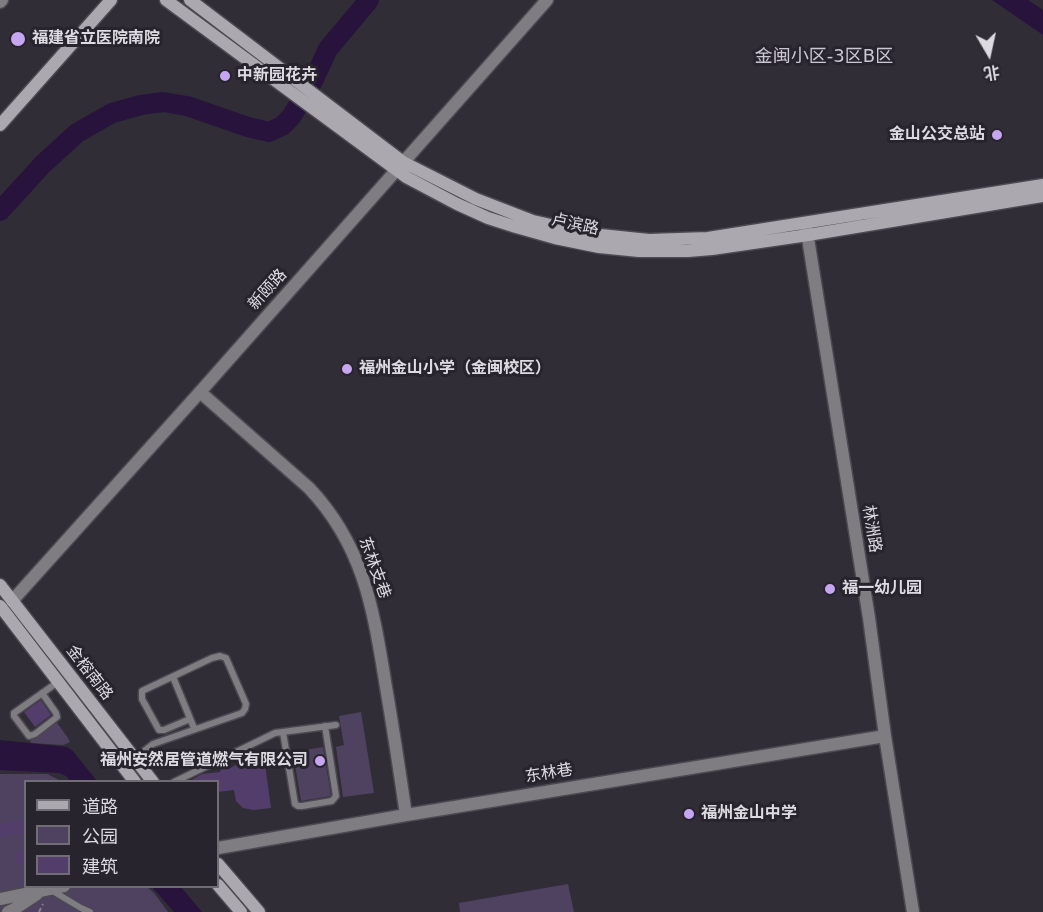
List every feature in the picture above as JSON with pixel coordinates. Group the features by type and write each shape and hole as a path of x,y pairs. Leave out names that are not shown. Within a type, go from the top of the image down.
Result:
{"main road":[{"path":"0,125 111,0"},
{"name":"卢滨路","path":"166,0 287,81 439,195 488,218 555,238 599,247 639,251 712,249 807,229 1042,193"},
{"path":"190,0 287,81"},
{"name":"金榕南路","path":"0,585 152,780"},
{"name":"金榕南路","path":"0,606 133,780"},
{"path":"219,865 259,912"},
{"path":"219,886 241,912"}],"street":[{"name":"新颐路","path":"12,601 547,0"},
{"name":"林洲路","path":"807,229 913,912"},
{"name":"东林支巷","path":"200,392 314,493 340,527 354,554 364,577 373,614 406,815"},
{"name":"东林巷","path":"219,848 885,736"},
{"path":"0,899 53,888"},
{"path":"8,912 47,889"}],"lane":[{"path":"135,758 153,744 245,709 246,704 226,657 212,658 142,691 142,699 159,730 168,729 190,719"},
{"path":"173,677 194,728"},
{"path":"42,693 57,717 29,736 14,713 42,693 58,682"},
{"path":"178,780 275,733 336,725"},
{"path":"284,732 295,804 302,806 332,801 336,796 325,726"},
{"path":"47,889 90,912"}],"green space":[{"path":"361,712 374,793 343,797 336,747 344,745 339,716"},
{"path":"55,720 70,742 63,745 31,743 32,737"},
{"path":"323,747 331,796 301,801 293,752"},
{"path":"0,774 47,774 59,780 24,780 24,888 148,888 168,912 0,912"},
{"path":"568,884 574,912 460,912 459,903"}],"shaded area":[{"path":"992,0 1028,0 1043,10 1043,35"},
{"path":"0,740 67,747 73,751 96,780 69,780 59,773 0,770"},
{"path":"153,888 182,888 202,912 174,912"}],"building":[{"path":"41,700 51,715 35,727 24,712"},
{"path":"236,765 246,768 265,765 271,808 254,810 243,808 236,801 234,790 219,792 219,780 192,780 202,774 220,772 221,767 228,769"},
{"path":"24,820 24,833 0,837 0,824"},
{"path":"24,852 24,864 17,865 15,854"}],"waterway":[{"path":"0,211 43,164 77,133 112,113 163,102 187,106 269,132 282,126 291,117 313,81 328,49 369,0"}],"place":[{"name":"福建省立医院南院","path":"18,39"},
{"name":"中新园花卉","path":"225,76"},
{"name":"金山公交总站","path":"997,135"},
{"name":"福州金山小学（金闽校区）","path":"347,369"},
{"name":"福一幼儿园","path":"830,589"},
{"name":"福州安然居管道燃气有限公司","path":"320,761"},
{"name":"福州金山中学","path":"689,814"}],"district":[{"name":"金闽小区-3区B区","path":"824,57"}]}
